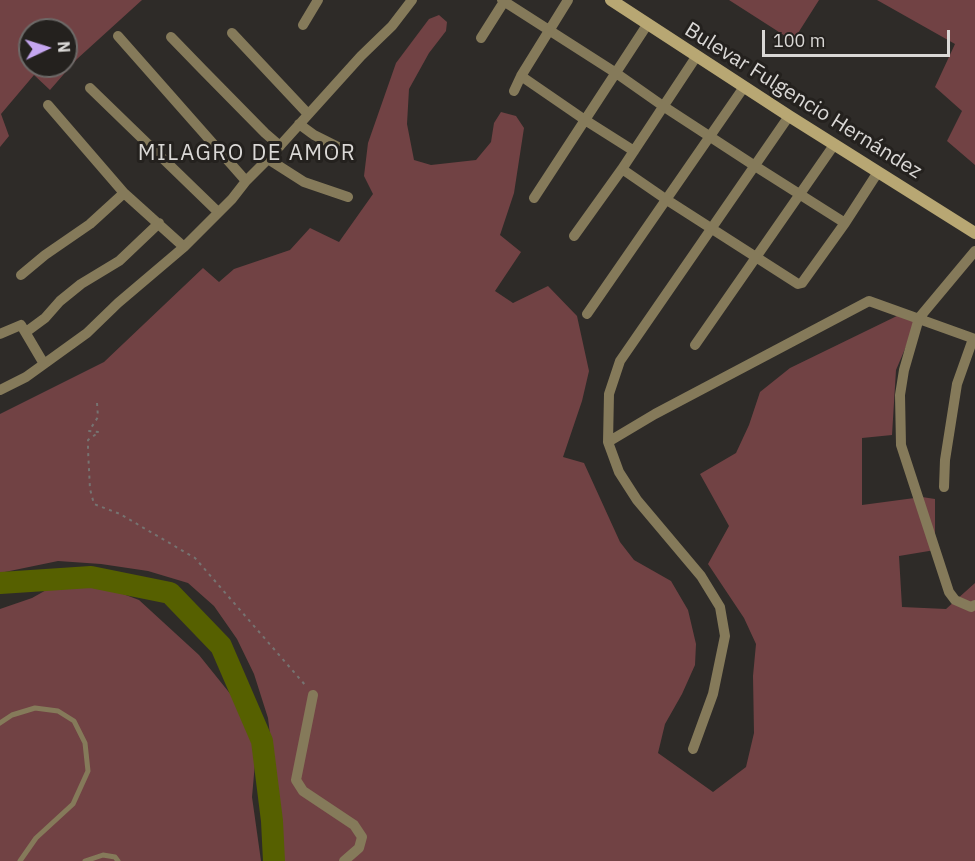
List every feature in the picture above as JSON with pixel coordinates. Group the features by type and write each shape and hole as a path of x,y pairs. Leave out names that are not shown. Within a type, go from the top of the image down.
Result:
{"street":[{"path":"303,25 318,0"},
{"path":"0,390 26,377 87,333 118,303 184,247 231,199 361,56 392,26 412,0"},
{"path":"481,38 504,0 616,72 710,137 846,223"},
{"path":"514,91 521,75 568,0"},
{"name":"Bulevar Fulgencio Hernández","path":"611,0 696,57 975,233"},
{"path":"534,198 648,25"},
{"path":"232,33 308,114"},
{"path":"118,36 246,181"},
{"path":"171,37 280,146"},
{"path":"574,236 696,57"},
{"path":"521,75 634,151"},
{"path":"588,314 744,87"},
{"path":"90,88 218,212"},
{"path":"48,105 124,193 184,247"},
{"path":"693,749 713,694 725,636 720,607 701,576 636,500 619,472 608,442 609,394 620,362 789,116"},
{"path":"299,124 314,135 344,150"},
{"path":"695,345 834,145"},
{"path":"268,159 304,182 348,197"},
{"path":"621,169 798,284 802,283 846,223 878,172"},
{"path":"21,275 45,255 90,224 124,193"},
{"path":"26,332 45,318 60,301 81,284 119,261 159,223"},
{"path":"975,250 919,318 904,370 900,395 902,445 949,592 955,600 971,607 975,605"},
{"path":"608,442 655,414 869,301 974,339 957,384 945,460 944,487"},
{"path":"0,334 21,325 44,364"},
{"path":"313,695 296,780 303,791 354,825 362,837 358,848 344,861"}],"lane":[{"path":"0,723 12,715 35,708 58,711 74,722 85,743 88,771 73,804 36,838 20,861"},
{"path":"85,861 103,855 115,857 118,861"}],"path":[{"path":"97,403 98,417 88,431 99,432 88,440 90,489 94,504 120,514 195,558 313,695"}],"shaded area":[{"path":"0,0 142,0 78,58 78,18 18,18 18,78 31,78 1,114 9,136 0,147"},
{"path":"729,0 819,0 793,41"},
{"path":"877,0 975,0 975,165 947,141 962,111 935,87 955,44"},
{"path":"439,15 447,22 446,31 429,53 409,89 407,124 414,160 431,165 476,160 491,142 494,123 501,112 516,116 524,128 514,193 500,235 521,252 495,291 513,303 548,286 577,316 589,371 582,401 563,457 584,463 620,542 634,560 671,581 688,610 696,644 695,665 665,724 658,753 713,792 746,767 754,733 753,676 756,644 744,618 708,564 729,526 700,474 736,453 749,425 760,392 790,368 903,313 916,323 896,370 892,435 862,438 862,505 922,497 935,499 935,550 899,556 902,607 946,609 975,583 975,861 278,861 268,718 254,674 237,639 214,606 188,583 148,571 58,561 0,573 0,414 104,362 203,268 219,282 234,269 290,250 310,228 339,242 373,194 364,176 368,143 396,63 429,19"},
{"path":"37,78 60,78 50,90"},
{"path":"81,578 139,600 199,655 236,701 249,722 255,763 252,797 261,861 0,861 0,609 32,598 57,584"}],"waterway":[{"path":"0,583 91,577 170,593 221,646 262,741 272,821 274,861"}],"district":[{"name":"MILAGRO DE AMOR","path":"247,154"}]}
